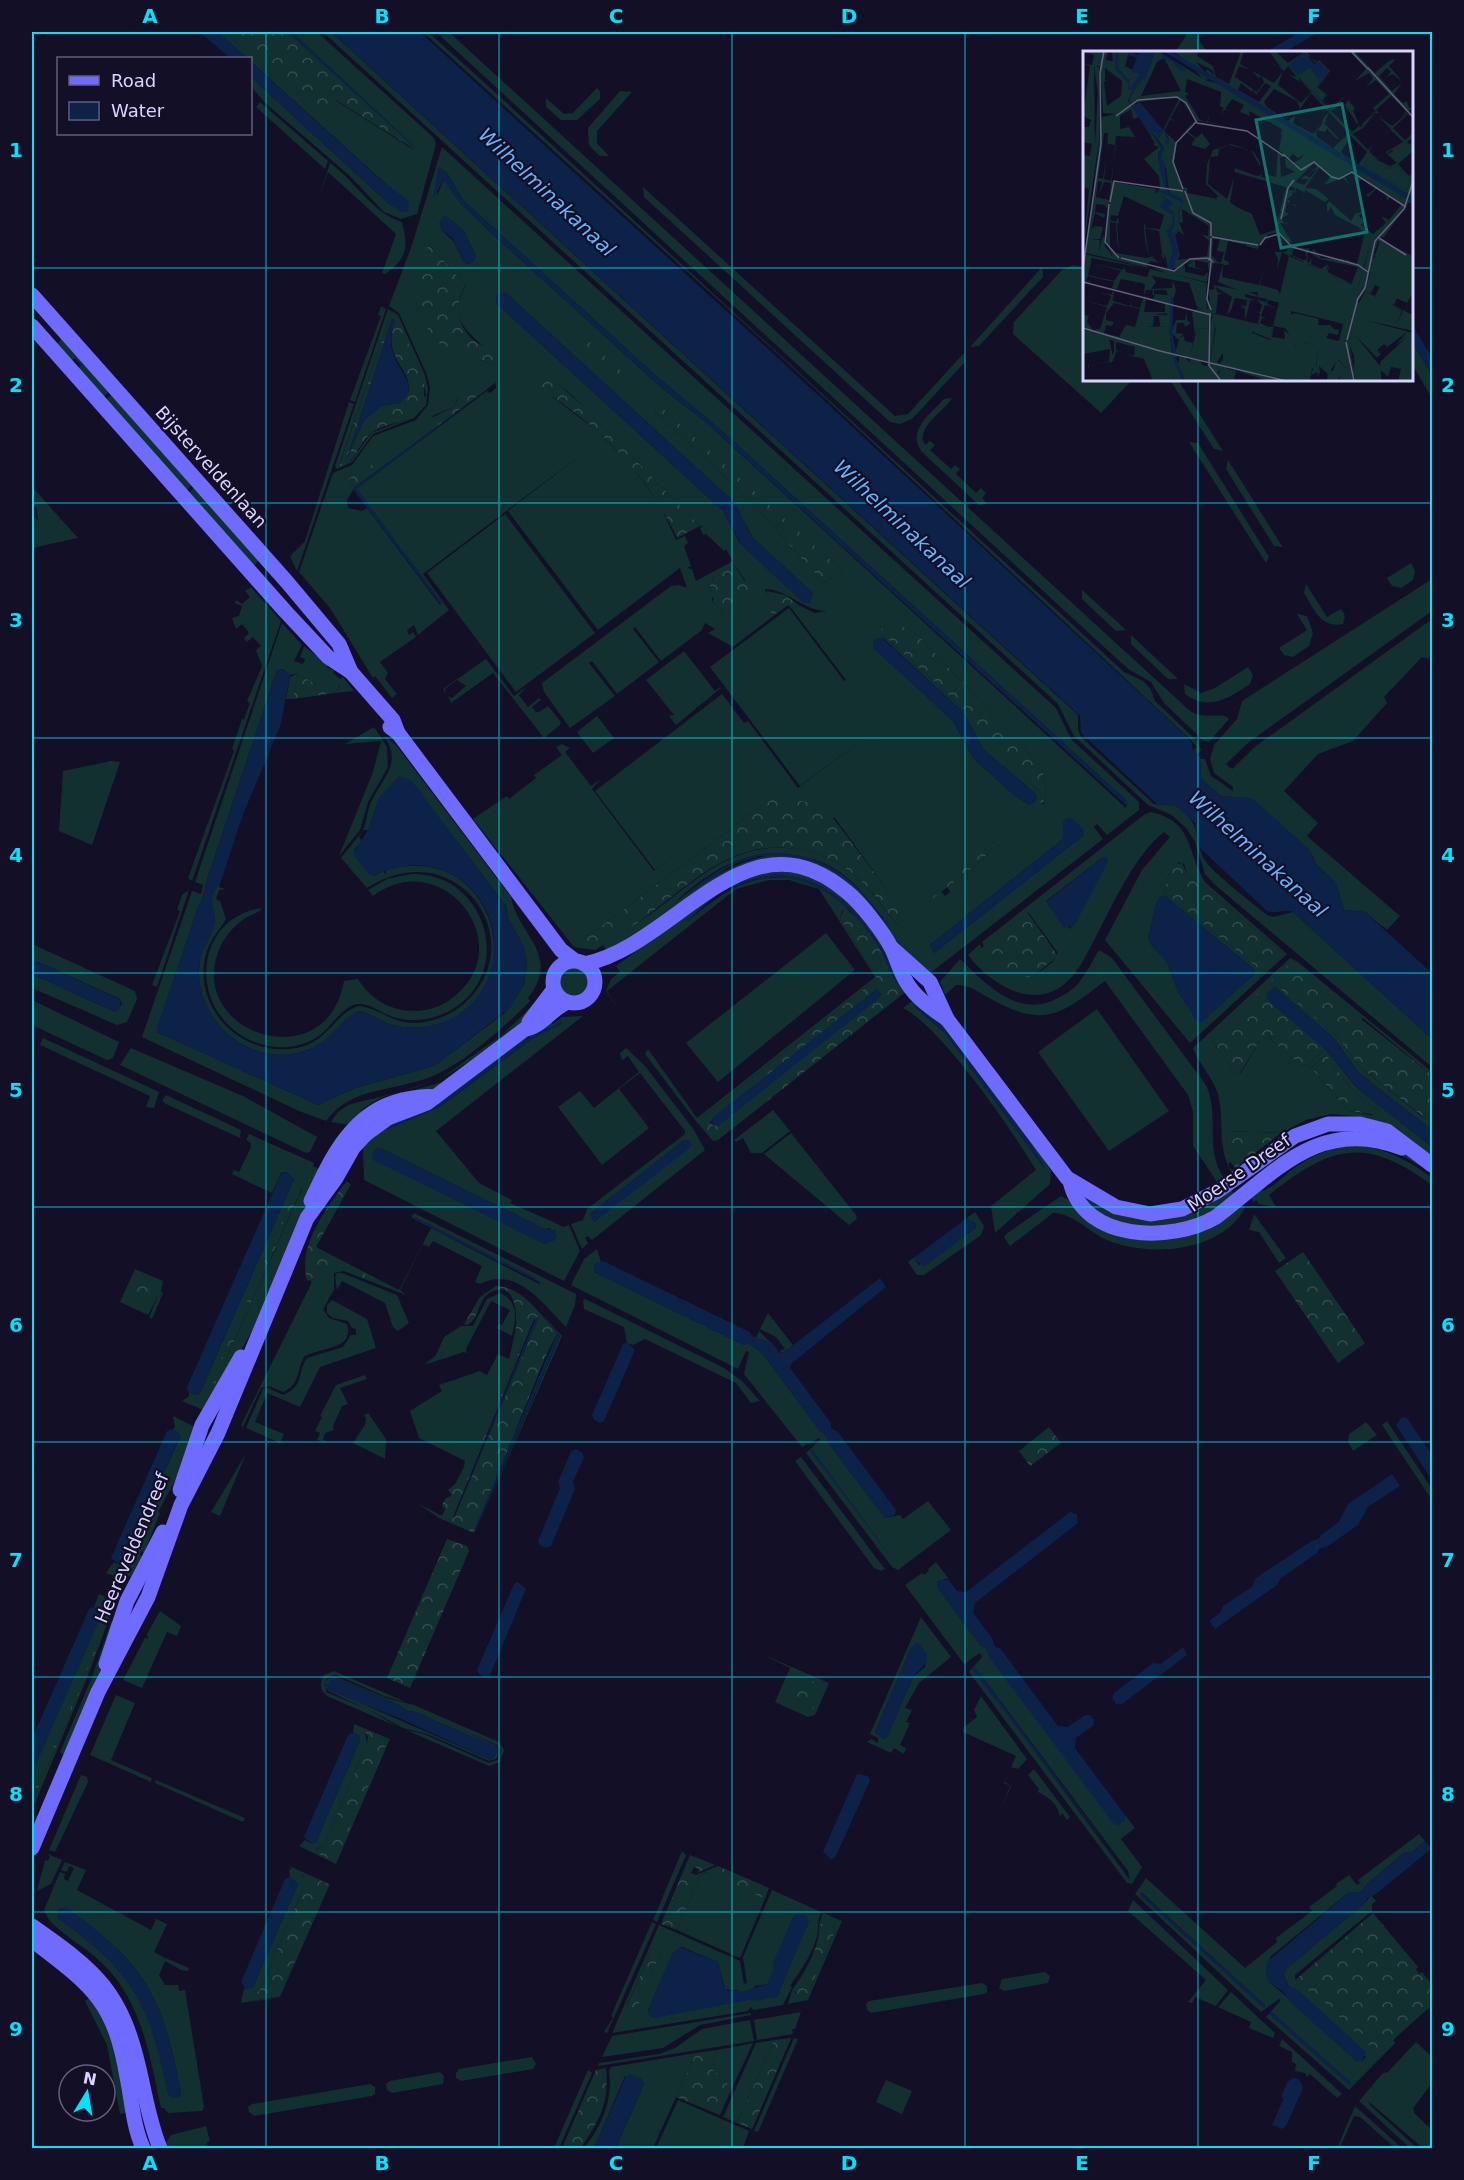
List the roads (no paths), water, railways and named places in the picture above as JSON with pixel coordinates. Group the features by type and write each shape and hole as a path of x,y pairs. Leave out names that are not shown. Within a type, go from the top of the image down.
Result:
{"street":[{"name":"Bijsterveldenlaan","path":"32,295 287,582 339,645 351,672 367,692 372,705 398,733 561,950 579,962"},
{"name":"Bijsterveldenlaan","path":"32,326 285,611 328,657 351,672"},
{"name":"Moerse Dreef","path":"579,962 599,960 646,937 724,880 756,867 790,865 821,874 849,893 891,947 911,989 947,1019 1070,1181 1116,1207 1150,1214 1166,1213 1200,1202 1294,1136 1328,1124 1344,1123 1374,1127 1404,1142 1432,1165"},
{"name":"Bijsterveldenlaan","path":"538,919 538,927 553,956 556,970"},
{"name":"Moerse Dreef","path":"595,980 605,969 637,947 646,937"},
{"path":"525,1029 531,1028 557,1007 568,1002 586,1000 594,989 595,980 592,971 579,962 563,963 556,970 552,979 559,997 568,1002"},
{"path":"525,1029 554,988"},
{"name":"Heereveldendreef","path":"32,1848 98,1692 143,1608 181,1505 218,1433 260,1328 285,1276 307,1218 308,1208 328,1167 356,1124 381,1107 398,1101 427,1095 435,1097 525,1029"},
{"name":"Moerse Dreef","path":"1070,1181 1073,1197 1089,1212 1109,1224 1138,1233 1173,1234 1195,1228 1216,1217 1301,1153 1323,1143 1361,1137 1414,1152"},
{"path":"32,1926 91,1971 116,2001 132,2040 152,2128 160,2148"},
{"path":"32,1940 84,1982 112,2017 121,2043 135,2123 143,2148"}],"water":[{"path":"200,32 218,32 247,57 229,57"},
{"path":"288,32 292,32 416,148 415,148"},
{"name":"Wilhelminakanaal","path":"331,32 420,32 779,359 1184,734 1192,743 1193,751 1200,757 1201,779 1221,796 1252,798 1309,849 1316,864 1336,883 1344,910 1365,912 1432,973 1432,1039 1293,912 1267,911 1200,848 1195,823 1176,806 1157,804 1081,733 1080,716"},
{"path":"1300,32 1319,32 1287,51 1268,51"},
{"path":"252,63 381,180 409,201 408,211 402,212 389,204 252,78"},
{"path":"439,167 447,173 464,201 654,374 721,430 1126,800 1128,807 708,424 663,389 488,230 460,203 444,179 433,199"},
{"path":"445,215 462,228 476,256 474,262 469,264 464,262 452,238 441,229 439,223"},
{"path":"500,293 506,293 734,502 753,538 813,593 810,603 804,603 742,546 723,511 496,303 496,297"},
{"path":"392,319 395,320 391,345 406,379 408,391 400,403 382,406 364,420 346,461"},
{"path":"1413,326 1432,358 1432,375 1413,344"},
{"path":"495,383 357,489 442,603 441,605 353,489"},
{"path":"877,638 882,638 963,712 983,749 1035,793 1037,798 1033,803 1028,804 1015,796 974,759 953,721 873,648 873,643"},
{"path":"281,669 290,675 281,724 242,817 220,884 213,893 215,922 199,965 200,984 205,1003 214,1019 242,1044 277,1055 297,1053 317,1046 356,1012 366,1013 396,1026 425,1027 463,1012 479,995 490,974 494,951 492,928 484,906 470,887 449,873 420,865 369,875 353,854 368,830 378,799 399,776 412,781 505,905 508,918 524,947 527,963 524,985 510,1008 434,1066 355,1088 318,1105 157,1032 199,904 202,902 207,880 277,670"},
{"path":"1067,818 1072,818 1084,830 1084,835 934,953 930,945 1063,839 1063,823"},
{"path":"778,853 816,861 845,876 868,899 892,929 858,890 843,877 818,863 786,856 760,856 734,864 674,903 710,876 735,862 762,854"},
{"path":"1103,857 1107,857 1108,862 1074,926 1064,928 1046,902"},
{"path":"777,874 801,878 821,886 855,912 869,929 902,988 892,976 878,946 865,928 835,898 818,888 799,880 779,878 758,879 719,897 740,882"},
{"path":"1160,896 1165,896 1254,969 1255,974 1201,1023 1197,1021 1179,994 1167,962 1152,947 1148,939"},
{"path":"716,899 688,922 686,920"},
{"path":"32,959 121,1000 119,1010 115,1012 32,974"},
{"path":"1275,987 1334,1038 1359,1073 1432,1130 1432,1147 1360,1091 1325,1049 1266,999 1267,993"},
{"path":"877,989 881,994 879,998 718,1126 713,1125 712,1118"},
{"path":"913,1004 935,1019 949,1034 1026,1135 1045,1169 946,1034"},
{"path":"561,1021 562,1024 532,1039 441,1106 385,1130 384,1128 439,1103 533,1034"},
{"path":"684,1140 692,1144 690,1148 594,1222 590,1214"},
{"path":"380,1148 545,1229 555,1230 557,1236 554,1241 544,1244 374,1160 372,1155 375,1149"},
{"path":"286,1172 294,1179 200,1393 195,1395 188,1392 187,1387 281,1174"},
{"path":"416,1218 535,1278 545,1285 413,1219"},
{"path":"967,1218 976,1224 975,1229 924,1267 915,1260 916,1256"},
{"path":"603,1261 750,1332 752,1336 771,1342 778,1352 783,1353 880,1278 886,1287 791,1364 790,1368 831,1423 831,1428 838,1432 896,1510 895,1515 885,1518 827,1441 827,1436 820,1431 762,1353 749,1344 744,1345 594,1272 595,1264"},
{"path":"536,1317 539,1318 454,1518"},
{"path":"557,1334 560,1336 475,1531 474,1530"},
{"path":"627,1342 635,1350 604,1421 600,1423 594,1420 592,1415 623,1344"},
{"path":"1402,1417 1407,1418 1432,1455 1432,1480 1396,1425"},
{"path":"172,1429 180,1436 124,1563 120,1565 111,1558 167,1431"},
{"path":"576,1449 582,1452 584,1457 573,1482 575,1489 551,1546 545,1548 538,1541 560,1488 558,1482 571,1451"},
{"path":"812,1449 894,1561 810,1451"},
{"path":"1392,1474 1400,1486 1368,1507 1358,1525 1328,1546 1319,1549 1317,1553 1281,1578 1277,1585 1215,1629 1209,1621 1221,1612 1223,1606 1252,1587 1256,1578 1319,1538 1339,1522 1348,1504"},
{"path":"1070,1512 1077,1514 1078,1523 975,1603 973,1613 992,1638 995,1647 1000,1648 1058,1726 1068,1727 1085,1715 1090,1715 1094,1720 1093,1726 1076,1738 1075,1748 1125,1815 1125,1820 1119,1825 1114,1824 989,1657 986,1648 981,1646 937,1587 937,1582 948,1579 957,1591 966,1592"},
{"path":"518,1582 526,1589 490,1675 485,1677 477,1670 514,1584"},
{"path":"93,1607 102,1614 32,1773 32,1739 89,1609"},
{"path":"915,1644 920,1644 927,1654 927,1662 913,1677 887,1737 884,1739 875,1732 910,1650"},
{"path":"1183,1647 1187,1655 1122,1704 1116,1704 1112,1698 1114,1693 1153,1663 1161,1664"},
{"path":"974,1666 1132,1879 971,1668"},
{"path":"333,1677 403,1707 407,1711 415,1712 496,1747 498,1752 491,1760 401,1719 328,1690 327,1685"},
{"path":"352,1733 359,1735 360,1740 316,1842 312,1844 304,1837 348,1735"},
{"path":"857,1774 868,1776 870,1781 835,1858 831,1859 823,1852"},
{"path":"1425,1841 1431,1849 1376,1894 1367,1898 1365,1903 1286,1969 1284,1975 1288,1986 1298,1990 1366,2052 1362,2061 1357,2062 1269,1981 1266,1971 1267,1962 1349,1892 1360,1893 1368,1883 1405,1852 1411,1853"},
{"path":"290,1877 298,1884 253,1987 246,1990 241,1982 285,1879"},
{"path":"1141,1893 1265,2005 1264,2008 1140,1895"},
{"path":"65,1906 115,1947 133,1965 147,1985 158,2006 166,2030 181,2093 179,2097 172,2098 168,2095 153,2036 145,2013 134,1993 121,1974 104,1956 57,1918 57,1913"},
{"path":"799,1913 807,1917 809,1922 777,1997 756,2001 753,1999 655,2018 649,2015 648,2010 673,1953 680,1947 718,1962 724,1987 728,1991 737,1989 741,1992 767,1984 774,1968 773,1963 794,1915"},
{"path":"1271,2011 1351,2082 1351,2087 1269,2014"},
{"path":"631,2074 642,2079 644,2084 616,2148 594,2148 626,2076"},
{"path":"1293,2078 1299,2079 1303,2088 1286,2126 1282,2129 1272,2125 1283,2100 1282,2095 1287,2082"}]}
